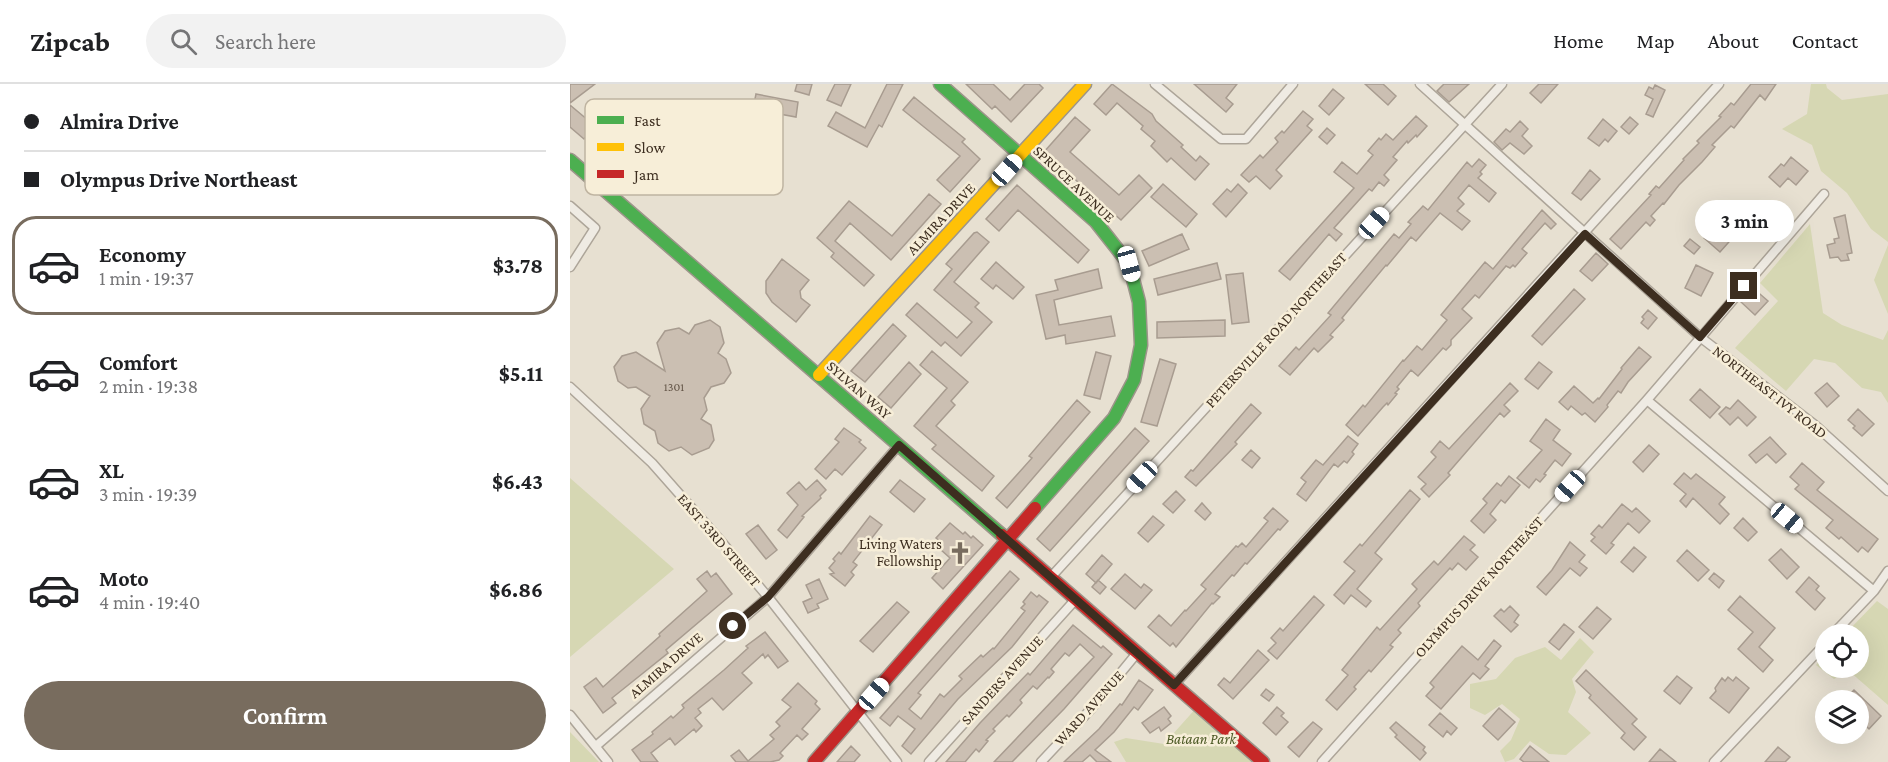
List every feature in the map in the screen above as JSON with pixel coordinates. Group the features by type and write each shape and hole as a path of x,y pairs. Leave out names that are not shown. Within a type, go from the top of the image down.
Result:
{"street":[{"name":"SPRUCE AVENUE","path":"814,762 1006,538 1114,418 1134,380 1142,345 1139,302 1129,264 1096,222 940,84"},
{"name":"ALMIRA DRIVE","path":"819,375 1085,84"},
{"path":"1155,84 1221,139 1246,139 1293,84"},
{"name":"NORTHEAST IVY ROAD","path":"1420,84 1700,337 1815,425 1888,491"},
{"name":"PETERSVILLE ROAD NORTHEAST","path":"1051,577 1502,84"},
{"path":"1174,685 1719,84"},
{"name":"SYLVAN WAY","path":"571,164 585,176"},
{"name":"OLYMPUS DRIVE NORTHEAST","path":"1322,762 1647,400 1824,194"},
{"name":"SYLVAN WAY","path":"607,195 819,375 1263,762"},
{"path":"570,206 595,228 570,267"},
{"name":"EAST 33RD STREET","path":"570,387 652,463 768,597 897,762"},
{"path":"1647,400 1874,591"},
{"name":"ALMIRA DRIVE","path":"596,746 768,597 899,445"},
{"path":"1843,624 1874,591 1888,571"},
{"name":"SANDERS AVENUE","path":"929,762 1076,599"},
{"name":"WARD AVENUE","path":"1041,762 1091,709 1137,653"},
{"path":"1714,762 1815,655"},
{"path":"570,715 608,762"}],"green space":[{"path":"1811,84 1826,84 1827,88 1842,100 1888,94 1888,242 1871,229 1847,193 1821,171 1812,145 1782,129 1807,114"},
{"path":"1810,224 1823,313 1842,325 1883,340 1888,330 1888,403 1881,392 1862,388 1835,363 1814,359 1786,391 1735,348 1778,301 1760,283"},
{"path":"1888,245 1888,314 1874,280"},
{"path":"570,478 674,569 570,657"},
{"path":"1877,601 1888,609 1888,705 1857,678 1869,678 1869,624 1855,624"},
{"path":"1580,638 1594,652 1572,679 1576,692 1568,712 1591,733 1566,755 1549,754 1530,741 1514,759 1505,762 1500,751 1511,740 1520,719 1502,704 1485,715 1470,708 1470,684 1496,679 1515,658 1545,647 1561,660"},
{"name":"Bataan Park","path":"1198,706 1263,762 1126,762 1114,742 1126,738 1164,744"},
{"path":"570,732 599,762 570,762"}],"building":[{"path":"570,84 595,84 570,103"},
{"path":"797,84 812,84 809,95 795,91"},
{"path":"835,84 851,84 841,106 827,100"},
{"path":"887,84 903,84 882,127 879,125 867,147 828,126 836,112 865,128"},
{"path":"966,84 993,84 1010,100 1025,84 1039,84 1043,88 1011,122 995,106 992,109"},
{"path":"1112,84 1152,114 1156,121 1183,145 1181,147 1196,161 1200,156 1209,164 1195,180 1171,158 1167,162 1151,146 1155,141 1141,129 1143,126 1117,103 1106,115 1094,104"},
{"path":"1194,84 1237,84 1226,98 1233,104 1226,112"},
{"path":"1365,84 1383,84 1396,96 1388,105"},
{"path":"1444,84 1469,84 1449,102 1437,91"},
{"path":"1539,84 1558,84 1541,103 1530,93"},
{"path":"1751,84 1776,84 1765,100 1760,95 1734,128 1731,126 1712,145 1715,147 1651,216 1655,220 1650,226 1646,222 1621,249 1610,239 1651,195 1649,194 1656,186 1659,188 1684,160 1699,143 1697,141 1721,117 1719,116 1731,103 1734,105"},
{"path":"1655,85 1665,90 1653,117 1646,114 1653,99 1645,95 1649,87 1653,89"},
{"path":"1333,89 1344,98 1329,115 1319,106"},
{"path":"756,94 782,99 755,99"},
{"path":"914,97 965,139 962,142 980,159 950,192 937,180 960,156 903,110"},
{"path":"783,99 798,102 796,117 783,115"},
{"path":"570,105 585,118 585,138 570,127"},
{"path":"1303,111 1313,119 1307,126 1312,130 1276,170 1282,176 1270,189 1256,176 1249,182 1241,175 1260,155 1263,158 1278,142 1275,138 1282,131 1284,133"},
{"path":"1416,116 1427,126 1417,137 1416,135 1408,143 1407,141 1393,157 1397,160 1384,175 1389,180 1384,186 1379,182 1372,191 1369,189 1334,228 1342,234 1336,241 1329,234 1290,280 1279,271 1354,188 1334,172 1342,162 1357,174 1373,155 1368,151 1379,138 1381,140 1386,134 1393,140"},
{"path":"1075,117 1090,130 1070,152 1119,195 1139,175 1152,188 1121,220 1044,152"},
{"path":"1630,117 1638,124 1629,134 1621,127"},
{"path":"1603,119 1617,131 1608,142 1605,139 1599,146 1588,138"},
{"path":"1520,121 1528,129 1522,136 1532,146 1524,154 1510,143 1502,150 1494,142 1506,129 1510,132"},
{"path":"1327,128 1335,135 1327,144 1319,137"},
{"path":"1791,157 1808,171 1796,185 1788,178 1780,187 1769,177 1781,164 1784,166"},
{"path":"1479,159 1486,165 1478,178 1496,193 1489,202 1469,185 1458,198 1464,204 1457,211 1470,221 1462,230 1440,213 1416,241 1411,237 1386,265 1342,318 1344,320 1330,335 1333,337 1318,352 1314,348 1290,375 1279,366 1296,347 1299,350 1331,315 1328,313 1394,234 1399,238 1411,224 1408,222 1423,206 1428,210 1467,162 1472,167"},
{"path":"1590,170 1600,179 1581,200 1572,193"},
{"path":"1163,184 1197,214 1186,227 1151,197"},
{"path":"1238,184 1247,193 1226,217 1213,204 1227,189 1231,192"},
{"path":"1017,185 1089,250 1078,263 1018,210 999,231 986,219"},
{"path":"929,194 941,204 891,260 850,223 835,241 874,275 864,286 831,257 834,253 817,238 849,201 892,236"},
{"path":"1542,210 1556,224 1551,229 1545,223 1522,249 1527,253 1515,267 1506,266 1479,298 1475,295 1462,309 1472,318 1451,340 1451,345 1446,350 1443,348 1418,376 1411,370 1397,387 1399,389 1395,393 1397,394 1358,436 1346,425 1363,405 1365,407 1417,346 1422,350 1447,320 1441,315 1485,262 1493,269"},
{"path":"1845,215 1852,253 1847,254 1849,260 1841,261 1838,257 1830,258 1827,245 1835,243 1834,239 1839,238 1834,218"},
{"path":"1721,219 1731,228 1739,219 1748,228 1740,237 1736,234 1720,252 1704,238"},
{"path":"977,232 989,242 954,282 979,303 975,307 992,322 961,356 945,342 941,346 906,315 917,303 957,338 972,322 934,290 952,269 946,264"},
{"path":"1182,234 1189,249 1149,266 1142,251"},
{"path":"1690,239 1700,247 1694,254 1684,246"},
{"path":"1596,253 1608,264 1592,281 1580,271"},
{"path":"782,259 809,280 800,291 801,298 810,305 796,322 772,302 766,293 766,281"},
{"path":"996,262 1024,287 1013,299 996,285 993,289 981,279"},
{"path":"1217,263 1221,279 1158,295 1154,279"},
{"path":"1696,265 1713,273 1701,296 1685,288"},
{"path":"1098,269 1102,288 1054,300 1059,325 1111,316 1115,336 1066,344 1065,335 1046,339 1036,295 1058,290 1055,280"},
{"path":"1243,273 1249,322 1232,324 1226,275"},
{"path":"1753,288 1768,301 1755,315 1741,302"},
{"path":"1574,289 1585,299 1542,345 1532,336"},
{"path":"1648,310 1657,318 1648,329 1641,323 1644,319 1642,317"},
{"path":"710,320 720,327 724,343 718,353 726,359 731,373 724,383 711,387 704,398 707,410 701,419 711,425 714,440 709,448 692,455 681,447 669,451 658,443 655,431 644,424 641,409 650,396 636,387 628,388 618,381 614,367 622,356 636,352 665,371 657,343 665,331 679,328 689,334 695,325"},
{"path":"1225,320 1225,336 1157,338 1157,322"},
{"path":"893,324 906,336 865,382 851,371"},
{"path":"1639,347 1651,357 1621,393 1618,391 1595,422 1585,413 1582,415 1571,406 1568,410 1559,402 1574,386 1593,403 1599,399"},
{"path":"932,351 968,382 951,401 955,405 936,426 994,476 982,491 932,449 936,445 914,426 947,388 920,365"},
{"path":"1096,352 1111,356 1100,399 1084,395"},
{"path":"1160,359 1176,364 1157,426 1141,422"},
{"path":"909,362 921,374 891,408 878,397"},
{"path":"1539,362 1552,372 1538,389 1525,379"},
{"path":"1510,383 1518,391 1504,405 1510,411 1504,417 1500,413 1448,473 1450,475 1429,497 1421,489 1426,484 1418,477 1436,457 1431,452 1440,441 1449,449"},
{"path":"1827,383 1839,396 1827,407 1815,393"},
{"path":"1700,389 1720,407 1710,418 1690,400"},
{"path":"1077,400 1090,412 1007,508 996,498 1032,458 1029,456"},
{"path":"1738,400 1756,417 1747,426 1738,417 1730,425 1719,414 1726,407 1730,409"},
{"path":"1251,404 1261,413 1235,442 1237,444 1196,486 1185,477 1191,470 1193,471"},
{"path":"1858,409 1874,424 1862,436 1848,420"},
{"path":"1546,419 1560,430 1553,440 1571,454 1562,466 1555,460 1540,482 1536,479 1529,488 1517,478 1542,450 1530,441"},
{"path":"844,428 861,440 859,442 866,448 842,475 835,469 826,479 815,469 839,442 835,439"},
{"path":"1135,428 1149,441 1050,551 1037,539"},
{"path":"1348,436 1358,444 1352,452 1354,454 1347,463 1344,461 1338,467 1334,464 1306,501 1297,494 1306,482 1301,478 1316,460 1323,465"},
{"path":"1770,437 1786,454 1776,463 1767,454 1756,463 1749,455"},
{"path":"1649,445 1659,454 1643,472 1633,462"},
{"path":"1251,450 1260,458 1252,468 1242,460"},
{"path":"1802,463 1824,482 1817,490 1878,539 1868,552 1862,547 1858,552 1826,528 1833,520 1795,489 1799,485 1790,477"},
{"path":"1684,473 1691,479 1696,474 1725,497 1719,504 1729,514 1720,524 1693,498 1686,507 1680,501 1686,494 1674,484"},
{"path":"1509,476 1520,485 1505,503 1501,500 1490,514 1496,520 1484,533 1471,521 1487,503 1483,499 1497,483 1501,486"},
{"path":"817,480 826,490 802,516 804,517 787,538 778,530 798,505 787,493 799,482 806,490"},
{"path":"900,480 925,499 914,512 890,492"},
{"path":"1410,490 1420,499 1375,553 1382,559 1357,589 1371,601 1366,607 1351,595 1344,604 1334,595 1355,571 1344,562 1360,544 1362,546"},
{"path":"1176,491 1185,500 1173,513 1163,504"},
{"path":"1202,503 1211,513 1205,520 1195,511"},
{"path":"1622,504 1632,512 1636,508 1650,521 1639,533 1628,523 1611,543 1614,545 1606,554 1591,541 1595,537 1591,534 1599,525 1602,528"},
{"path":"1273,508 1288,521 1215,594 1220,597 1212,603 1176,647 1173,643 1170,646 1148,627 1159,615 1171,626 1206,589 1201,585 1236,546 1242,543 1246,547 1268,521 1264,518"},
{"path":"870,516 882,525 853,562 857,565 851,572 854,575 845,586 830,574 834,573 829,568 835,561 833,559 839,552 841,554"},
{"path":"1153,516 1164,525 1148,542 1138,533"},
{"path":"1743,518 1757,532 1748,541 1734,528"},
{"name":"Living Waters Fellowship","path":"950,523 963,534 965,532 971,538 973,536 983,545 943,589 932,578 950,558 939,548 942,543 936,538"},
{"path":"758,525 777,550 766,559 746,534"},
{"path":"1464,536 1475,545 1470,550 1478,557 1466,570 1458,563 1452,570 1450,568 1418,603 1420,606 1398,630 1401,633 1390,645 1393,647 1371,672 1369,670 1337,710 1326,700 1348,675 1342,670 1377,627 1380,630 1417,589 1412,584 1434,561 1438,565"},
{"path":"1570,542 1585,555 1579,562 1587,568 1580,576 1570,568 1546,595 1537,587 1552,570"},
{"path":"1634,547 1646,557 1633,572 1621,562"},
{"path":"1781,549 1799,567 1787,579 1769,560"},
{"path":"1687,550 1709,570 1698,581 1677,561"},
{"path":"1102,555 1112,564 1096,583 1086,574"},
{"path":"707,571 711,577 716,573 732,594 666,650 668,653 612,698 616,703 603,713 584,687 596,678 603,687 660,636 659,634 707,591 697,579"},
{"path":"1010,571 1019,579 918,693 921,695 909,709 921,719 940,694 944,697 962,679 959,676 981,655 983,657 994,649 1025,611 1021,608 1031,592 1048,602 1012,647 958,699 911,754 902,746 915,729 898,716 890,726 880,718"},
{"path":"1714,573 1724,581 1719,588 1709,579"},
{"path":"1125,574 1141,588 1144,584 1152,590 1135,609 1111,589"},
{"path":"1809,577 1819,586 1816,590 1825,598 1815,610 1796,592"},
{"path":"819,579 828,599 817,604 819,608 808,613 803,602 812,598 806,585"},
{"path":"1098,580 1106,587 1100,594 1092,587"},
{"path":"1314,596 1324,605 1277,659 1268,651 1276,643 1271,638 1280,628 1283,631"},
{"path":"1740,596 1775,628 1759,647 1773,660 1763,672 1738,649 1753,632 1728,610"},
{"path":"897,602 909,612 873,652 860,641"},
{"path":"1510,606 1519,615 1514,622 1518,625 1511,632 1494,616 1501,609 1504,612"},
{"path":"1597,607 1611,619 1593,639 1579,627"},
{"path":"1564,624 1574,632 1559,650 1549,642"},
{"path":"1073,625 1112,654 1064,709 1012,762 994,762 1094,657 1080,644 1069,656 1065,653 1051,669 1054,672 1037,689 1033,686 1009,717 1007,715 993,729 995,731 979,752 976,749 965,762 946,762 1028,673 1030,675"},
{"path":"765,632 788,661 778,668 768,655 765,658 763,654 742,673 752,683 723,710 712,698 698,709 701,713 695,718 702,726 696,732 694,729 675,745 670,738 651,753 658,762 641,762 632,750 671,716 673,718 684,708 682,705 748,648 746,646"},
{"path":"1494,640 1501,646 1485,666 1489,669 1480,679 1473,673 1441,709 1426,696 1434,687 1430,683 1462,646 1478,660"},
{"path":"1258,650 1269,660 1233,699 1218,685 1224,678 1230,683"},
{"path":"1586,670 1637,719 1632,724 1646,737 1634,750 1621,738 1625,733 1589,698 1591,695 1576,681"},
{"path":"1677,676 1692,688 1680,704 1664,691"},
{"path":"1728,677 1733,681 1736,677 1749,688 1729,713 1710,698 1722,678 1725,681"},
{"path":"1139,680 1153,690 1138,710 1134,707 1114,732 1095,750 1111,762 1097,762 1090,755 1082,762 1064,762 1099,729 1120,704 1122,705"},
{"path":"798,683 817,701 815,704 820,709 802,729 808,734 802,740 797,735 780,753 783,756 779,760 736,762 731,756 739,750 748,761 774,739 770,735 780,726 776,722 791,707 782,700"},
{"path":"1266,689 1274,695 1269,701 1261,695"},
{"path":"1869,704 1881,716 1869,729"},
{"path":"1164,707 1171,716 1168,719 1171,723 1161,731 1159,727 1150,733 1142,723"},
{"path":"1277,707 1284,713 1281,716 1288,722 1276,735 1263,723"},
{"path":"1499,708 1515,722 1498,740 1483,726"},
{"path":"1440,713 1457,728 1451,735 1447,731 1443,737 1429,725"},
{"path":"1313,722 1322,729 1299,757 1288,747"},
{"path":"1396,722 1425,747 1423,750 1426,753 1420,760 1395,737 1397,735 1390,728"},
{"path":"851,746 860,755 854,762 837,762"},
{"path":"1530,746 1549,762 1524,762 1520,759"},
{"path":"1778,747 1790,757 1785,762 1765,762"},
{"path":"1660,749 1676,762 1649,762"}],"traffic: fast":[{"path":"940,84 1096,222 1129,264 1139,302 1141,345 1134,380 1114,418 1035,508"},
{"path":"570,160 585,173"},
{"path":"610,195 1002,535"}],"traffic: slow":[{"path":"819,375 1085,84"}],"traffic: jam":[{"path":"814,762 1035,508"},
{"path":"1002,535 1263,762"}],"place":[{"name":"Living Waters Fellowship","path":"960,553"}],"route":[{"path":"733,626 768,597 899,445 1174,685 1585,234 1700,337 1744,286"}]}
